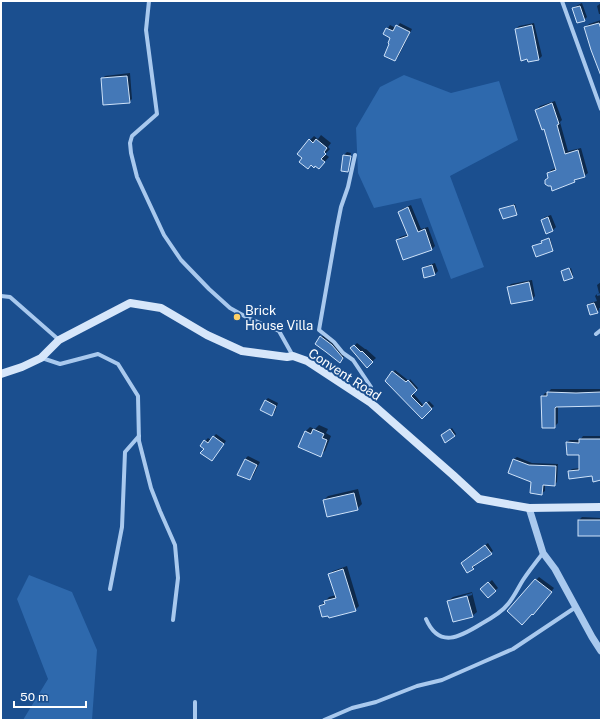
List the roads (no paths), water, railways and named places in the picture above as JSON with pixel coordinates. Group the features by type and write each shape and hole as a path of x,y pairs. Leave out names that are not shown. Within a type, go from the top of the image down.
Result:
{"main road":[{"name":"Convent Road","path":"1,374 22,367 41,358 59,340 130,303 161,308 207,335 242,351 287,357 293,356 307,361 372,403 479,499 529,508 601,507"}],"street":[{"path":"149,1 146,30 157,114 132,136 130,143 131,153 138,177 164,235 181,260 209,290 230,308 248,318 279,331 293,356"},
{"path":"562,1 601,109"},
{"path":"355,155 348,187 341,207 319,330 334,342 342,353 353,360 371,387 372,403"},
{"path":"1,296 10,297 59,340"},
{"path":"596,334 601,330"},
{"path":"41,358 60,364 98,354 118,364 138,396 139,441 151,488 175,545 178,578 173,620"},
{"path":"110,589 122,527 125,452 139,436"},
{"path":"529,508 543,553 555,569 601,651"},
{"path":"426,620 429,627 438,636 452,638 461,636 486,621 508,605 524,578 543,553"},
{"path":"324,720 352,708 376,702 417,686 442,680 489,660 513,649 576,606"},
{"path":"195,702 195,720"}],"place":[{"name":"Brick House Villa","path":"237,317"}]}
